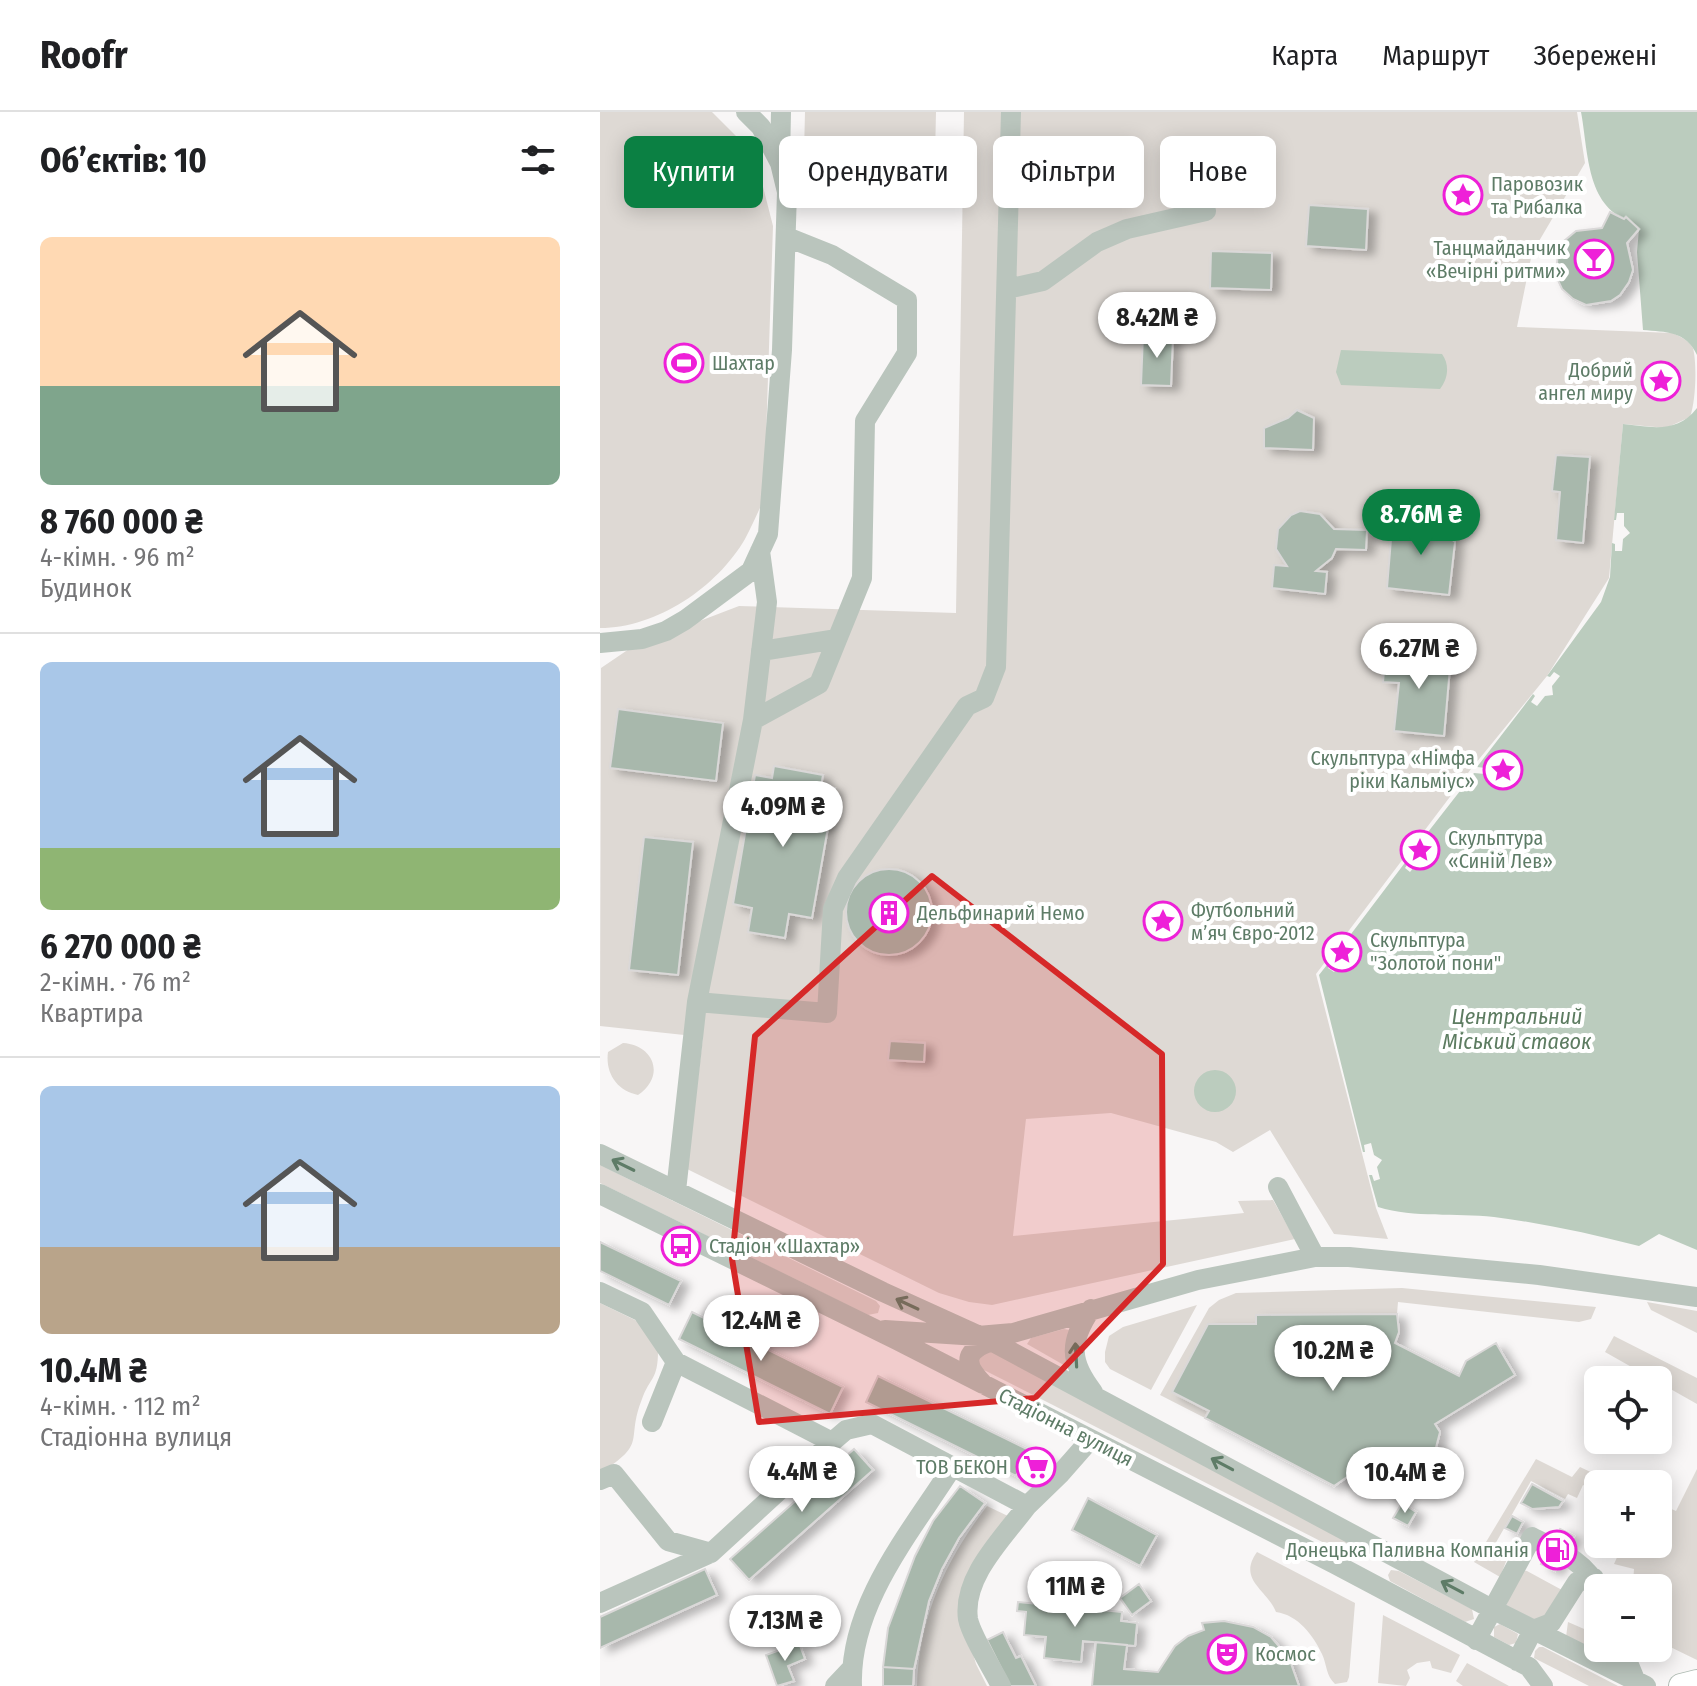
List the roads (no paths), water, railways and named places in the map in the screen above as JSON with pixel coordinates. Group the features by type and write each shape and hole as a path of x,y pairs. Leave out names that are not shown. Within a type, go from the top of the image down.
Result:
{"main road":[{"path":"1681,1686 1697,1682"}],"street":[{"path":"746,112 761,127 779,161"},
{"path":"781,112 781,136"},
{"path":"697,1002 827,1013 833,909 847,878 967,706 984,698 996,667 1011,112"},
{"path":"600,643 642,639 666,631 751,571 768,534 787,208"},
{"path":"1007,289 1043,281 1097,242 1127,229 1206,211"},
{"path":"753,720 819,684 862,578 865,421 907,353 907,300 832,255 787,237"},
{"path":"676,1191 697,1002 753,720 767,602 760,551"},
{"path":"761,651 837,639"},
{"name":"Стадіонна вулиця","path":"600,1154 985,1339 1492,1609 1641,1684"},
{"path":"1278,1187 1315,1257"},
{"name":"Стадіонна вулиця","path":"600,1194 1335,1564 1523,1664"},
{"path":"873,1329 985,1339 1198,1280 1315,1257 1349,1257 1539,1275 1697,1297"},
{"path":"600,1292 642,1312 676,1362 832,1442"},
{"path":"1091,1309 1078,1330 1075,1364 1098,1398"},
{"path":"983,1385 974,1375 969,1357 971,1350 985,1339"},
{"path":"652,1422 676,1362"},
{"path":"600,1603 711,1553 846,1430 872,1424 1027,1506"},
{"path":"1001,1686 968,1620 970,1594 977,1575 1027,1506 1090,1440"},
{"path":"835,1686 852,1677 860,1627 880,1581 953,1466"},
{"path":"600,1480 614,1474 668,1541 711,1553"},
{"path":"1335,1564 1349,1564 1357,1559 1361,1551 1357,1536"},
{"path":"1476,1640 1532,1537 1572,1558 1587,1574"},
{"path":"1384,1589 1380,1571 1385,1564 1404,1561"},
{"path":"1543,1686 1523,1664 1533,1630 1551,1623 1577,1582 1584,1583"},
{"path":"1629,1662 1641,1684"}],"water":[{"path":"1581,112 1697,112 1697,355 1681,337 1643,330 1637,252 1639,229 1627,217 1624,219 1612,211 1602,200 1591,173"},
{"path":"1341,350 1442,354 1447,367 1445,381 1440,389 1341,385 1336,372"},
{"name":"Центральний Міський ставок","path":"1697,408 1697,1250 1659,1234 1639,1246 1512,1219 1406,1213 1378,1207 1369,1175 1374,1181 1380,1179 1377,1167 1382,1160 1374,1155 1371,1143 1364,1145 1363,1152 1319,975 1330,961 1328,968 1334,972 1342,962 1351,961 1350,952 1357,942 1351,937 1345,942 1407,860 1409,862 1405,868 1410,872 1418,862 1427,861 1426,852 1434,842 1428,837 1423,843 1421,841 1474,773 1485,774 1491,784 1500,789 1509,788 1519,781 1521,767 1512,755 1496,756 1486,768 1477,767 1533,694 1535,696 1531,702 1537,706 1545,696 1553,695 1552,686 1560,676 1554,672 1547,676 1601,602 1610,577 1612,543 1615,544 1615,551 1622,551 1623,539 1630,533 1624,526 1624,513 1617,513 1614,520 1623,424 1663,427 1681,422"},
{"path":"1215,1070 1230,1076 1236,1091 1230,1106 1215,1112 1200,1106 1194,1091 1200,1076"}],"place":[{"name":"Паровозик та Рибалка","path":"1463,195"},
{"name":"Танцмайданчик «Вечірні ритми»","path":"1594,259"},
{"name":"Шахтар","path":"684,363"},
{"name":"Добрий ангел миру","path":"1661,381"},
{"name":"Скульптура «Німфа ріки Кальміус»","path":"1503,770"},
{"name":"Скульптура «Синій Лев»","path":"1420,850"},
{"name":"Дельфинарий Немо","path":"889,913"},
{"name":"Футбольний мʼяч Євро-2012","path":"1163,921"},
{"name":"Скульптура \"Золотой пони\"","path":"1342,952"},
{"name":"Стадіон «Шахтар»","path":"681,1246"},
{"name":"ТОВ БЕКОН","path":"1036,1467"},
{"name":"Донецька Паливна Компанія","path":"1557,1550"},
{"name":"Космос","path":"1227,1654"}]}
